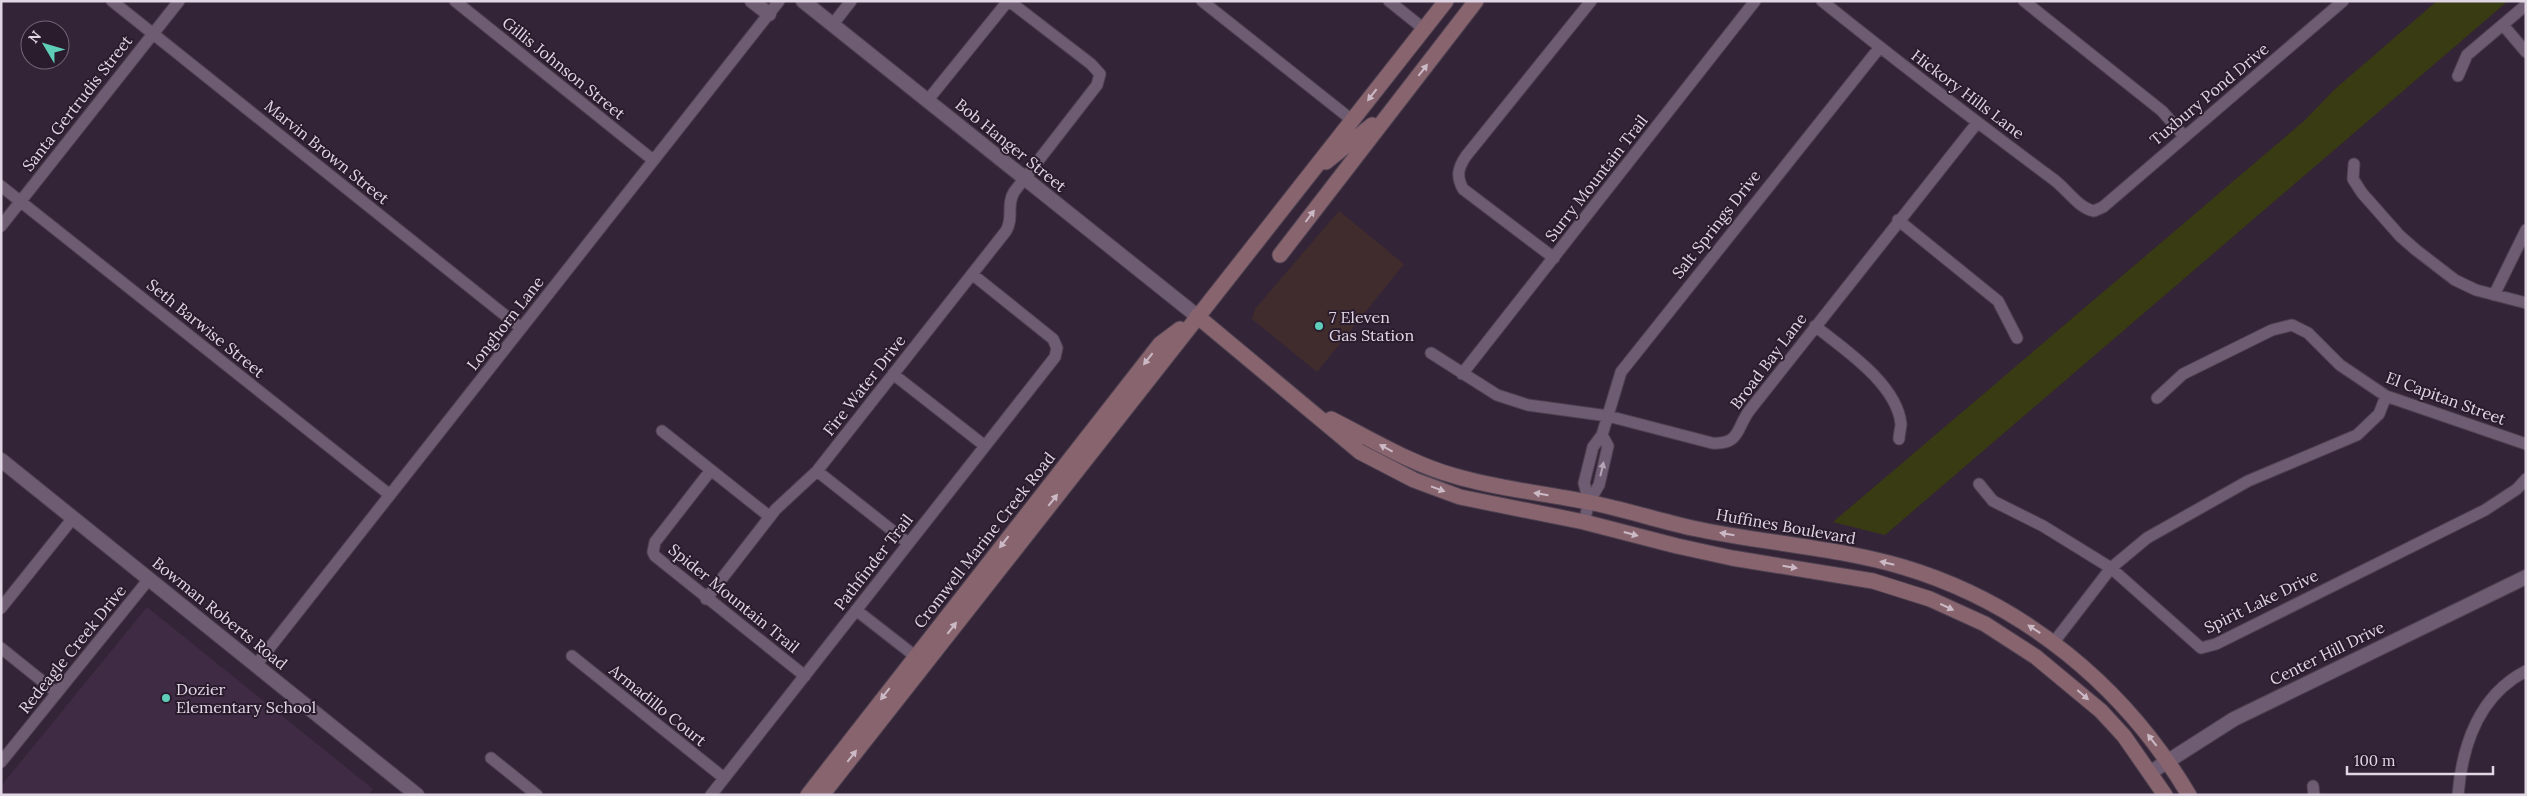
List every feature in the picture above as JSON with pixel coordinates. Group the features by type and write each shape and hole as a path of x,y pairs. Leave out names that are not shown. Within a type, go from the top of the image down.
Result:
{"main road":[{"name":"Cromwell Marine Creek Road","path":"822,795 1446,1"},
{"name":"Cromwell Marine Creek Road","path":"1280,254 1476,1"},
{"name":"Cromwell Marine Creek Road","path":"1304,181 1392,108"},
{"name":"Cromwell Marine Creek Road","path":"808,795 1160,344 1197,316"},
{"name":"Huffines Boulevard","path":"1197,316 1360,452 1414,480 1460,497 1584,522 1677,546 1732,558 1873,581 1930,599 1985,624 2036,657 2070,683 2101,711 2150,772 2165,795"},
{"name":"Huffines Boulevard","path":"1309,408 1396,453 1452,476 1503,488 1589,502 1692,528 1849,554 1903,567 1963,589 2017,618 2054,642 2086,667 2130,712 2169,761 2189,795"}],"street":[{"name":"Marvin Brown Street","path":"112,1 521,328"},
{"name":"Santa Gertrudis Street","path":"1,226 179,1"},
{"name":"Gillis Johnson Street","path":"455,1 654,160"},
{"path":"752,1 768,14"},
{"name":"Longhorn Lane","path":"256,664 779,1"},
{"name":"Bob Hanger Street","path":"803,1 1197,316"},
{"path":"833,24 851,1"},
{"path":"927,101 1008,1"},
{"name":"Fire Water Drive","path":"706,599 770,517 817,471 1008,227 1012,196 1098,85 1100,74 1091,64 1008,1"},
{"path":"1202,1 1352,120"},
{"path":"1389,1 1424,29"},
{"path":"1554,258 1464,189 1458,181 1458,173 1466,156 1591,1"},
{"name":"Surry Mountain Trail","path":"1462,374 1755,1"},
{"name":"Hickory Hills Lane","path":"1822,1 1977,123 2060,184 2082,206 2094,211"},
{"path":"2024,1 2162,111 2184,136"},
{"name":"Tuxbury Pond Drive","path":"2094,211 2103,207 2344,1"},
{"path":"2458,76 2468,55 2526,5"},
{"path":"2503,25 2526,52"},
{"name":"Salt Springs Drive","path":"1584,522 1589,502 1584,483 1594,447 1602,435 1621,372 1880,47"},
{"name":"Broad Bay Lane","path":"1431,354 1498,395 1528,405 1608,416 1712,443 1728,443 1733,440 1749,411 1815,326 1977,123"},
{"path":"2354,164 2353,179 2362,193 2400,236 2455,280 2476,290 2526,303"},
{"name":"Seth Barwise Street","path":"1,186 390,495"},
{"path":"1898,220 1998,302 2016,338"},
{"path":"2494,295 2526,230"},
{"name":"Pathfinder Trail","path":"712,795 1054,357 1057,348 1053,339 972,274"},
{"name":"El Capitan Street","path":"2157,398 2183,374 2272,330 2292,325 2308,333 2340,365 2386,396 2526,444"},
{"path":"1815,326 1863,364 1884,388 1895,404 1901,424 1899,439"},
{"path":"893,374 985,446"},
{"path":"2054,642 2111,568 2147,538 2248,481 2357,435 2379,414 2386,396"},
{"path":"662,431 770,517"},
{"name":"Bowman Roberts Road","path":"1,460 417,795"},
{"name":"Spider Mountain Trail","path":"711,470 655,542 653,552 658,560 805,676"},
{"path":"817,471 908,543"},
{"name":"Spirit Lake Drive","path":"1979,484 1994,501 2043,526 2111,568 2201,648 2216,644 2485,510 2516,489 2526,478"},
{"path":"1,608 73,518"},
{"name":"Center Hill Drive","path":"2150,772 2251,710 2526,577"},
{"name":"Redeagle Creek Drive","path":"1,762 149,579"},
{"path":"856,610 915,656"},
{"path":"1,648 57,693"},
{"name":"Armadillo Court","path":"572,656 724,778"},
{"path":"2458,795 2460,770 2469,735 2490,701 2526,671"},
{"path":"492,758 537,795"}],"shaded area":[{"path":"1339,211 1404,264 1317,372 1252,319 1255,309"},
{"name":"Dozier Elementary School","path":"147,607 373,789 368,795 1,795 1,786"}],"green space":[{"path":"2437,1 2508,1 1885,535 1833,522 2304,121 2335,89"}],"place":[{"name":"7 Eleven Gas Station","path":"1319,326"},
{"name":"Dozier Elementary School","path":"166,698"}]}
